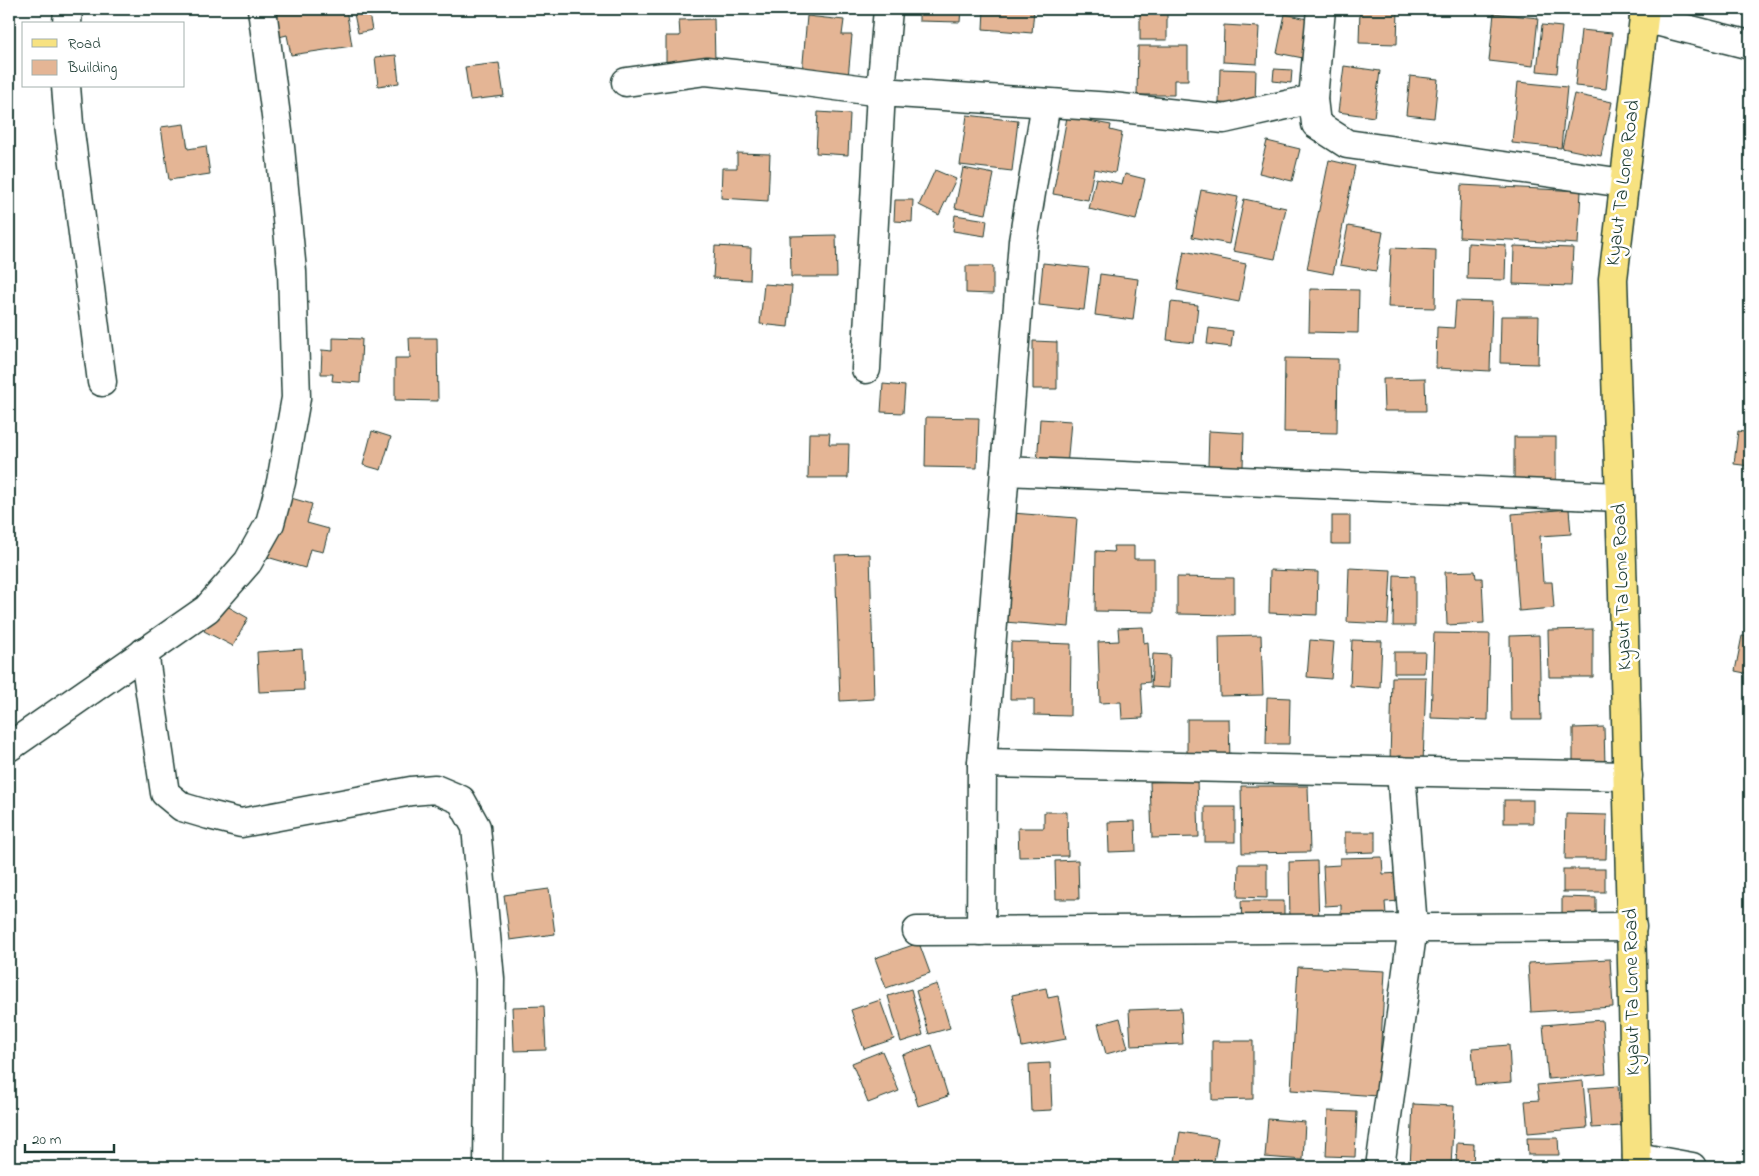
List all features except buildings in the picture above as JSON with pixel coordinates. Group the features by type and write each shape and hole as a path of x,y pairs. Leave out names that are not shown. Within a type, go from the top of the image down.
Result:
{"main road":[{"name":"Kyaut Ta Lone Road","path":"1637,1162 1613,279 1644,13"}],"street":[{"path":"67,22 68,9"},
{"path":"9,747 207,609 248,562 270,523 296,398 292,271 280,148 262,9"},
{"path":"866,369 881,92 888,9"},
{"path":"1321,9 1313,99 1316,124 1347,144 1624,183"},
{"path":"1644,13 1750,45"},
{"path":"626,82 706,71 881,92 1112,107 1224,119 1313,99"},
{"path":"66,88 102,382"},
{"path":"981,931 982,763 1023,241 1046,104"},
{"path":"1005,471 1620,497"},
{"path":"144,652 165,792 182,807 209,816 241,823 411,791 435,790 461,800 476,827 490,979 488,1167"},
{"path":"982,763 1628,776"},
{"path":"1380,1167 1413,927 1401,771"},
{"path":"917,932 1413,927 1632,927"},
{"path":"1637,1162 1692,1167"}]}
